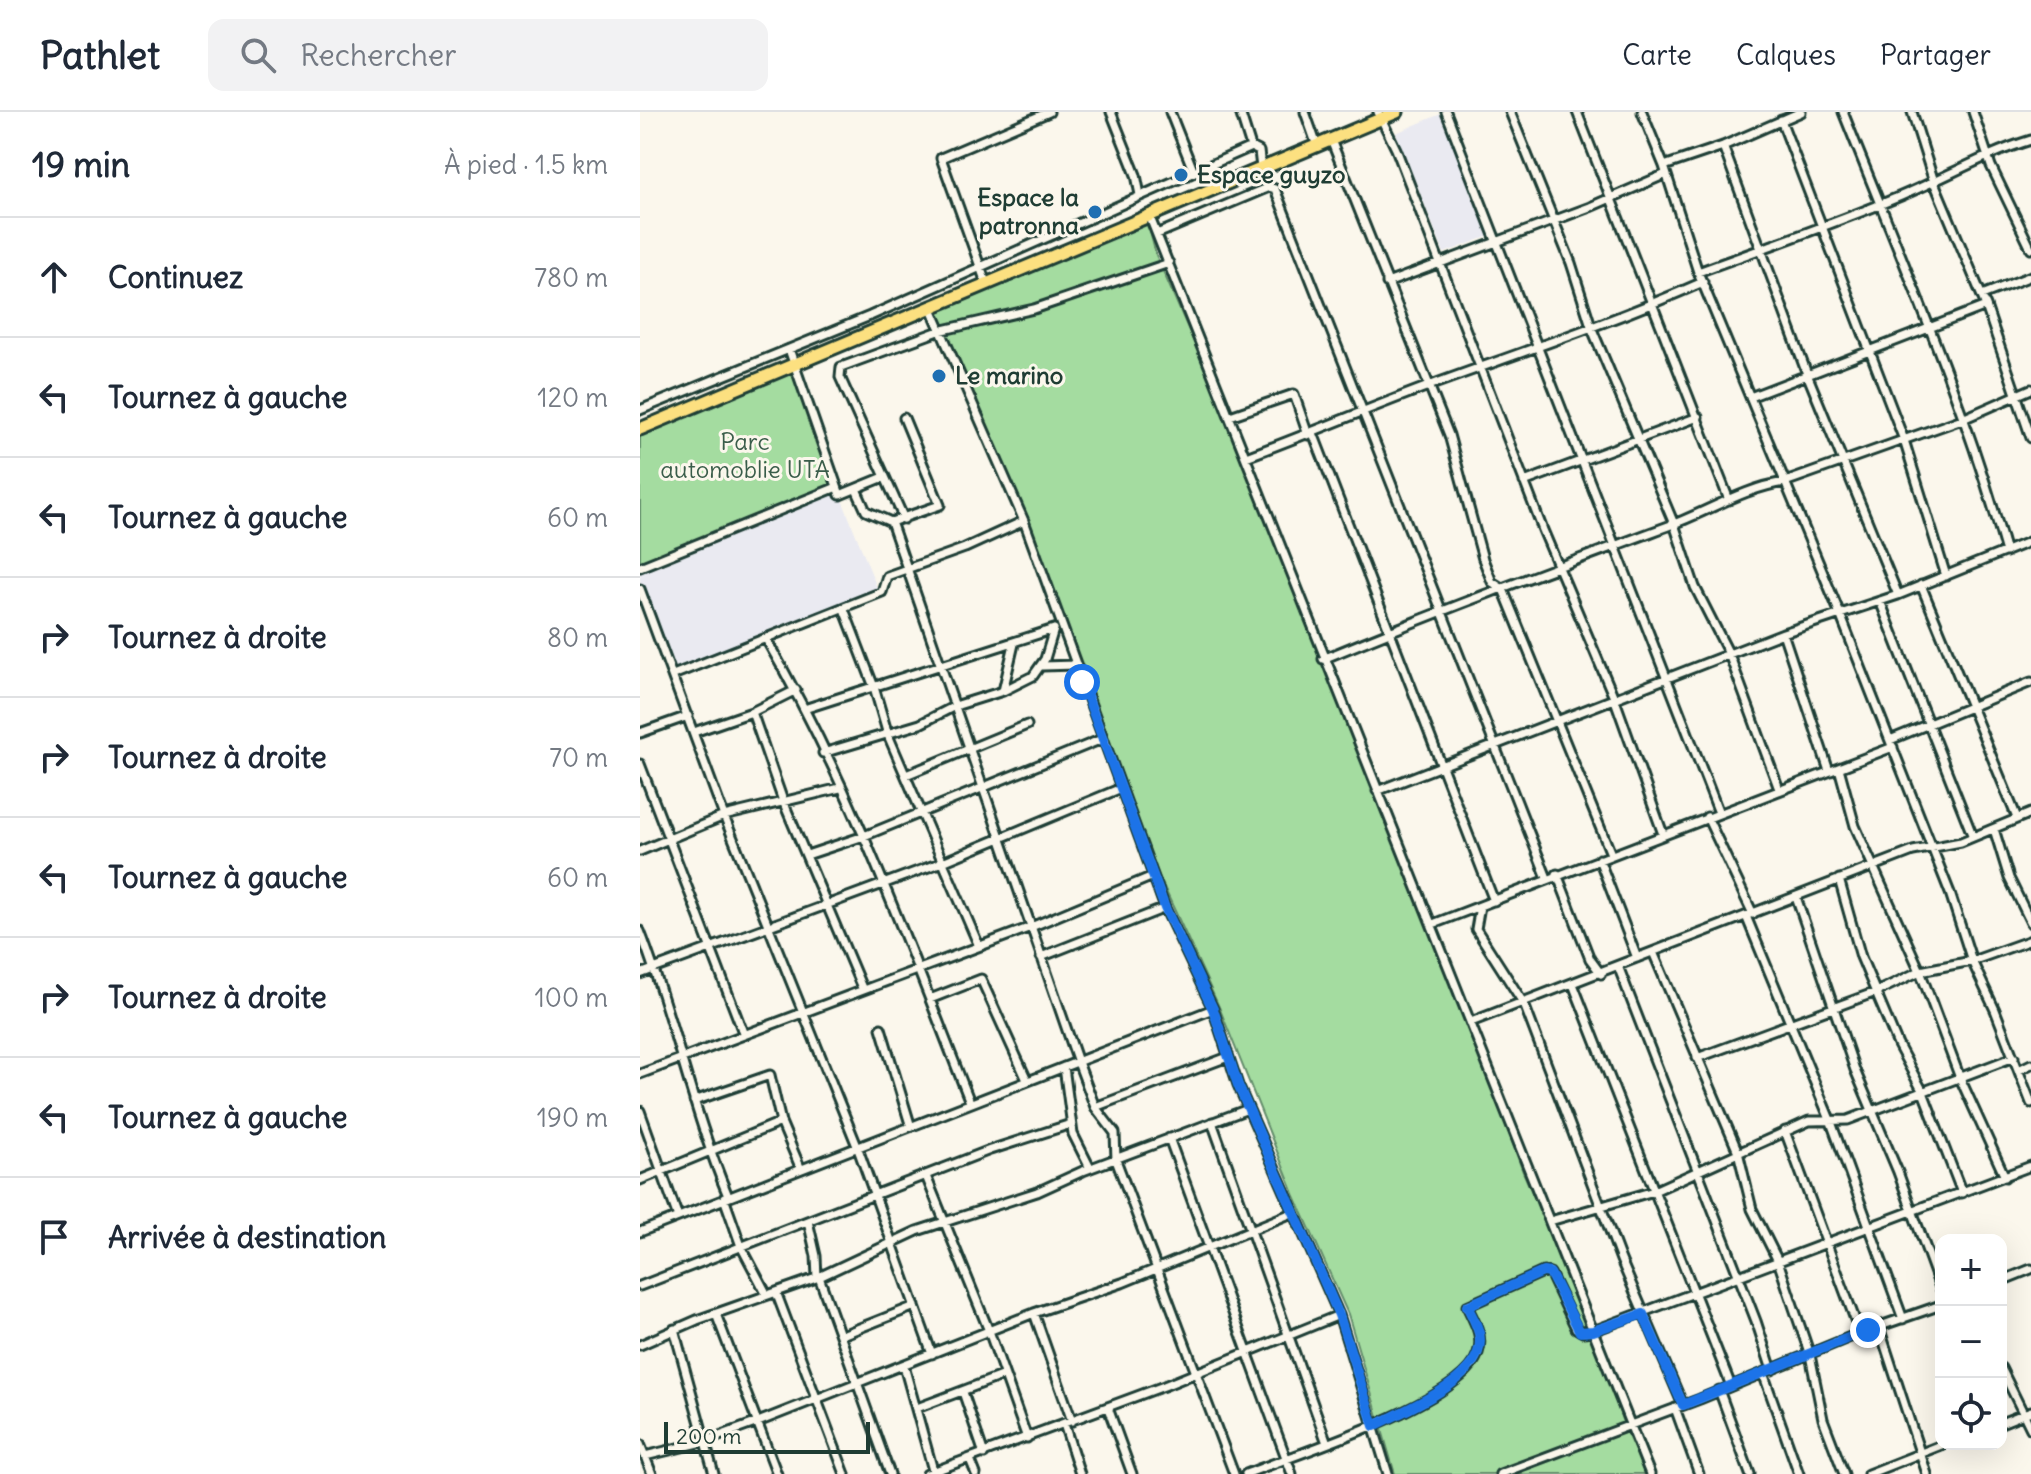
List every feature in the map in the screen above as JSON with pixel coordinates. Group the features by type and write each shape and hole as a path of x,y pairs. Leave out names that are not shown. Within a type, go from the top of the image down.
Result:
{"highway":[{"path":"640,429 1317,146 1379,115 1397,112"}],"street":[{"path":"986,283 941,158 1049,112"},
{"path":"1111,112 1136,175 1140,195"},
{"path":"1170,112 1193,170"},
{"path":"1240,112 1251,147 1259,151 1261,168"},
{"path":"1305,112 1317,146"},
{"path":"1446,112 1664,679 1719,813"},
{"path":"1510,112 1554,221 1592,329 1674,524 1695,587 1729,654 1779,789"},
{"path":"1577,112 1650,305 1698,417 1729,500"},
{"path":"1642,112 1665,170 1698,272 1840,614 1933,850 1972,961 2031,1103"},
{"path":"1387,283 1610,198 1665,170 1801,112"},
{"path":"1843,112 1965,418 2006,552"},
{"path":"1912,112 1934,182 1982,295 2031,438"},
{"path":"1973,112 1987,154 2031,249"},
{"path":"1379,115 1396,149 1438,265 1524,482 1615,700 1663,834"},
{"path":"1781,120 1904,440 1946,576"},
{"path":"1331,140 1449,435 1492,582 1503,589 1611,854"},
{"path":"1698,272 1880,205 1934,182 1987,154 2031,140"},
{"path":"1723,146 1744,194 1760,249 1807,374 1898,595"},
{"path":"640,410 789,349 1251,147"},
{"path":"1157,234 1218,206 1269,187 1275,189 1547,878"},
{"path":"1149,215 1323,659 1433,924 1650,1474"},
{"path":"904,519 839,371 843,365 939,331 1034,309 1169,263"},
{"path":"1982,295 2031,276"},
{"path":"1246,457 1480,367 1592,329 1703,282"},
{"path":"930,306 1024,521 1119,789 1165,908 1213,1009 1248,1109 1339,1315 1388,1474"},
{"path":"1750,397 1986,306"},
{"path":"789,349 841,496 884,477"},
{"path":"1323,659 1614,543 1674,524 1761,487 1785,482 1965,418 2031,389"},
{"path":"1230,416 1294,394 1494,901"},
{"path":"1524,482 1698,417"},
{"path":"856,489 866,511 891,522 940,505 904,418"},
{"path":"640,567 837,487"},
{"path":"673,675 844,609 882,592 887,576 905,566 965,548 1024,521"},
{"path":"891,522 1078,1062 1095,1107 1115,1133 1116,1160 1234,1474"},
{"path":"1377,791 1783,633 1898,595 2031,541"},
{"path":"1921,585 2017,818"},
{"path":"640,589 643,607 673,675 724,816 876,1195 932,1354"},
{"path":"1880,601 1973,837"},
{"path":"844,609 874,687 888,735 945,861 979,946"},
{"path":"804,709 1014,644 1062,625"},
{"path":"823,753 888,735 955,706 1003,691 1033,676 1042,666 1054,629"},
{"path":"1783,633 1829,771"},
{"path":"766,639 796,690 885,881 970,1102"},
{"path":"1003,691 1014,644"},
{"path":"1042,666 1076,665"},
{"path":"1433,924 1839,768 1927,724 2031,682"},
{"path":"694,732 752,712 796,690"},
{"path":"752,712 783,801 862,988"},
{"path":"640,733 688,716"},
{"path":"906,775 1027,725"},
{"path":"807,855 864,836 1102,739"},
{"path":"640,764 744,1035"},
{"path":"1839,768 1855,826 1920,971 1960,1078 2005,1177"},
{"path":"640,851 724,816 840,788"},
{"path":"640,974 768,924 945,861 1119,789"},
{"path":"1471,1022 1913,851 1933,850 2031,813"},
{"path":"1707,817 1750,915 1788,1024 1831,1122 1903,1319"},
{"path":"1994,829 2009,878 2031,923"},
{"path":"1599,859 1637,958"},
{"path":"1557,874 1590,959 1601,974"},
{"path":"640,1074 1031,927 1153,876"},
{"path":"1839,879 1861,957 1923,1092 1962,1193"},
{"path":"1796,897 1834,1007 1935,1273"},
{"path":"1480,906 1476,929 1524,1004 1679,1407 1699,1474"},
{"path":"1041,957 1165,908"},
{"path":"640,931 655,968 680,1058 741,1246 767,1295"},
{"path":"1697,1058 1876,992 1920,971 1972,961 2031,940"},
{"path":"1653,952 1738,1152 1752,1209 1778,1261 1810,1355 1823,1419 1844,1474"},
{"path":"1618,966 1737,1275 1799,1474"},
{"path":"930,999 981,979 1027,1080"},
{"path":"1573,984 1731,1386"},
{"path":"640,1232 910,1124 1213,1009"},
{"path":"881,1028 910,1124"},
{"path":"1095,1107 1228,1057"},
{"path":"1550,1221 1601,1209 1654,1191 1815,1120 1831,1122 1873,1110 2014,1057"},
{"path":"2019,1070 2031,1064"},
{"path":"1064,1067 1071,1124 1090,1168"},
{"path":"694,1101 770,1075 781,1122 800,1167"},
{"path":"640,1345 674,1329 818,1277 942,1222 1037,1192 1090,1168 1248,1109"},
{"path":"640,1111 643,1129 678,1217"},
{"path":"640,1180 781,1122"},
{"path":"1212,1122 1252,1230 1285,1335 1327,1443"},
{"path":"640,1286 1071,1124"},
{"path":"1785,1131 1860,1333"},
{"path":"1169,1138 1292,1474"},
{"path":"1246,1474 1374,1426 1431,1397 1475,1361 1480,1337 1467,1306 1543,1272 1550,1273 1576,1328 1580,1332 1593,1331 2031,1166"},
{"path":"926,1176 942,1222 989,1331 1027,1438"},
{"path":"645,1456 703,1442 758,1422 1034,1313 1103,1290 1292,1213"},
{"path":"808,1221 818,1277 842,1335 890,1474"},
{"path":"2007,1279 2031,1269"},
{"path":"776,1292 845,1474"},
{"path":"842,1335 915,1306"},
{"path":"1500,1474 1679,1407 1860,1333 1938,1306"},
{"path":"1034,1313 1072,1421"},
{"path":"716,1314 777,1474"},
{"path":"904,1366 931,1473 1108,1408 1339,1315"},
{"path":"1879,1327 1927,1474"},
{"path":"674,1329 714,1474"},
{"path":"917,1408 1004,1375"},
{"path":"2007,1378 2028,1413 2031,1429"},
{"path":"1719,1390 1750,1474"},
{"path":"963,1392 984,1454"},
{"path":"1108,1408 1132,1474"},
{"path":"2007,1421 2028,1413"},
{"path":"1064,1424 1080,1474"},
{"path":"640,1444 652,1474"},
{"path":"1870,1474 1935,1447"},
{"path":"970,1459 976,1474"}],"shaded area":[{"path":"1443,113 1492,235 1444,253 1396,133"},
{"path":"837,487 879,593 673,675 640,588 640,567"}],"green space":[{"path":"1147,220 1156,255 1256,485 1433,924 1523,1172 1593,1331 1626,1432 1646,1474 1395,1474 1348,1314 1295,1196 1219,1007 1119,789 1024,521 933,314"},
{"name":"Parc automoblie UTA","path":"793,372 836,484 640,562 640,436"}],"place":[{"name":"Espace guyzo","path":"1181,175"},
{"name":"Espace la patronna","path":"1095,212"},
{"name":"Le marino","path":"939,376"}],"route":[{"path":"1082,682 1165,908 1213,1009 1238,1085 1339,1315 1374,1426 1431,1397 1461,1376 1475,1361 1480,1337 1467,1306 1547,1271 1580,1332 1593,1331 1643,1314 1683,1405 1868,1330"}]}
